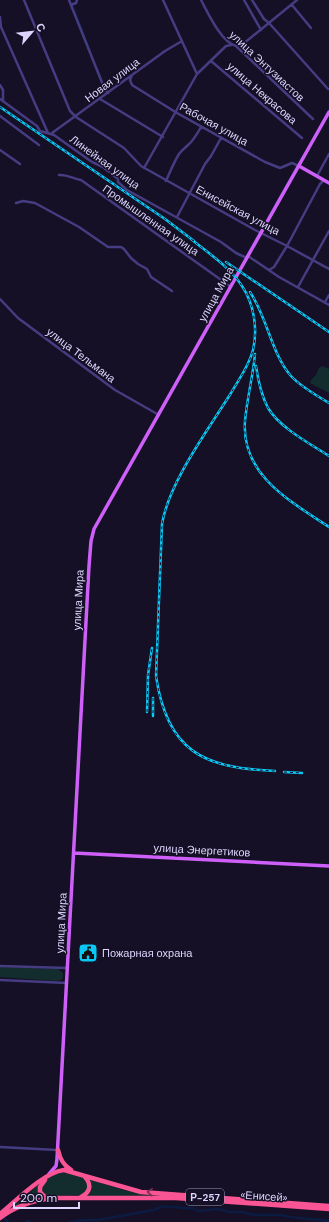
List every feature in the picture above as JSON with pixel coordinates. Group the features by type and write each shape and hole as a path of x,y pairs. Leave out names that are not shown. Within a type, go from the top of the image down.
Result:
{"highway":[{"path":"58,1150 63,1164 76,1173"},
{"name":"«Енисей»","path":"3,1213 48,1175 64,1170 141,1192 329,1206"},
{"path":"48,1175 40,1189 41,1194 51,1198"},
{"path":"77,1198 87,1194 90,1188 88,1181 83,1175"},
{"name":"«Енисей»","path":"3,1213 26,1204 51,1198 176,1198 329,1210"},
{"name":"Р-257","path":"0,1218 3,1213"}],"main road":[{"name":"улица Мира","path":"48,1175 56,1166 58,1150 91,541 94,529 329,112"},
{"path":"299,166 329,183"},
{"name":"улица Энергетиков","path":"74,853 329,866"}],"street":[{"path":"24,0 70,111 76,117"},
{"path":"69,0 105,90 108,93"},
{"path":"71,6 76,3 77,0"},
{"path":"163,0 197,74"},
{"name":"улица Энтузиастов","path":"201,0 225,38 232,45 236,46 313,119"},
{"path":"244,0 261,30"},
{"path":"252,0 264,19 328,89"},
{"path":"291,0 292,4 311,28"},
{"path":"236,46 243,44 297,0"},
{"path":"0,17 1,27 50,133"},
{"name":"Новая улица","path":"50,133 76,117 165,51 182,41"},
{"path":"144,168 197,74 226,46 232,45"},
{"name":"улица Некрасова","path":"211,61 302,138"},
{"path":"194,67 202,68"},
{"name":"Рабочая улица","path":"132,75 130,80 132,85 221,138 277,168 282,168 292,161 299,166"},
{"path":"0,84 3,90 1,100"},
{"path":"100,99 163,136"},
{"name":"Линейная улица","path":"1,100 43,132 50,133 92,162 103,167 118,179 118,182 127,190 177,216 221,242 236,253 247,257 329,305"},
{"path":"0,116 39,145"},
{"name":"Енисейская улица","path":"76,117 124,148 139,165 329,269"},
{"path":"166,181 179,155 196,136 202,126"},
{"path":"177,216 221,138"},
{"path":"0,150 20,164"},
{"path":"317,176 329,154"},
{"name":"Промышленная улица","path":"59,176 64,175 73,179 81,180 231,287"},
{"path":"269,270 274,266 287,246 320,184 324,180"},
{"path":"16,203 23,201 36,203 108,247 121,247 138,264 147,269 151,276 172,291"},
{"path":"298,287 329,232"},
{"path":"325,302 329,295"},
{"name":"улица Тельмана","path":"0,299 18,318 115,390 159,415"},
{"path":"0,966 67,968"},
{"path":"0,980 67,983"},
{"path":"0,1147 58,1150"}],"green space":[{"path":"322,366 329,369 329,393 310,383 319,368"},
{"path":"0,967 58,969 63,973 63,978 56,981 0,977"},
{"path":"66,1173 83,1178 88,1189 83,1194 78,1195 47,1196 42,1193 45,1182 53,1175"},
{"path":"89,1179 123,1190 139,1193 202,1198 85,1197 92,1189"},
{"path":"40,1183 44,1198 16,1206 8,1210"}],"waterway":[{"path":"72,1 91,53"},
{"path":"98,70 107,90"},
{"path":"319,127 329,108"},
{"path":"297,162 303,154"},
{"path":"280,195 296,167"},
{"path":"268,216 279,197"},
{"path":"246,255 258,233"},
{"path":"236,255 244,260"},
{"path":"247,262 255,267"},
{"path":"70,1222 98,1220 168,1206 193,1208 198,1211 219,1209 229,1212 242,1212 255,1215 281,1215 329,1221"},
{"path":"2,1216 8,1222"},
{"path":"26,1222 30,1222"}],"railway":[{"path":"0,107 165,219 194,241"},
{"path":"191,239 225,266 242,286 252,309 255,334 253,350 246,367 190,457 172,491 166,508 162,524 156,676 161,702 169,722 180,739 193,751 209,760 228,766 275,771"},
{"path":"226,262 329,332"},
{"path":"250,292 261,313 274,347 284,367 299,384 329,403"},
{"path":"255,354 245,421 246,440 251,457 260,471 284,496 329,527"},
{"path":"256,366 263,398 273,415 287,429 329,456"},
{"path":"147,712 148,675 152,648"},
{"path":"153,698 153,716"},
{"path":"284,772 302,773"}],"place":[{"name":"Пожарная охрана","path":"88,953"}]}
